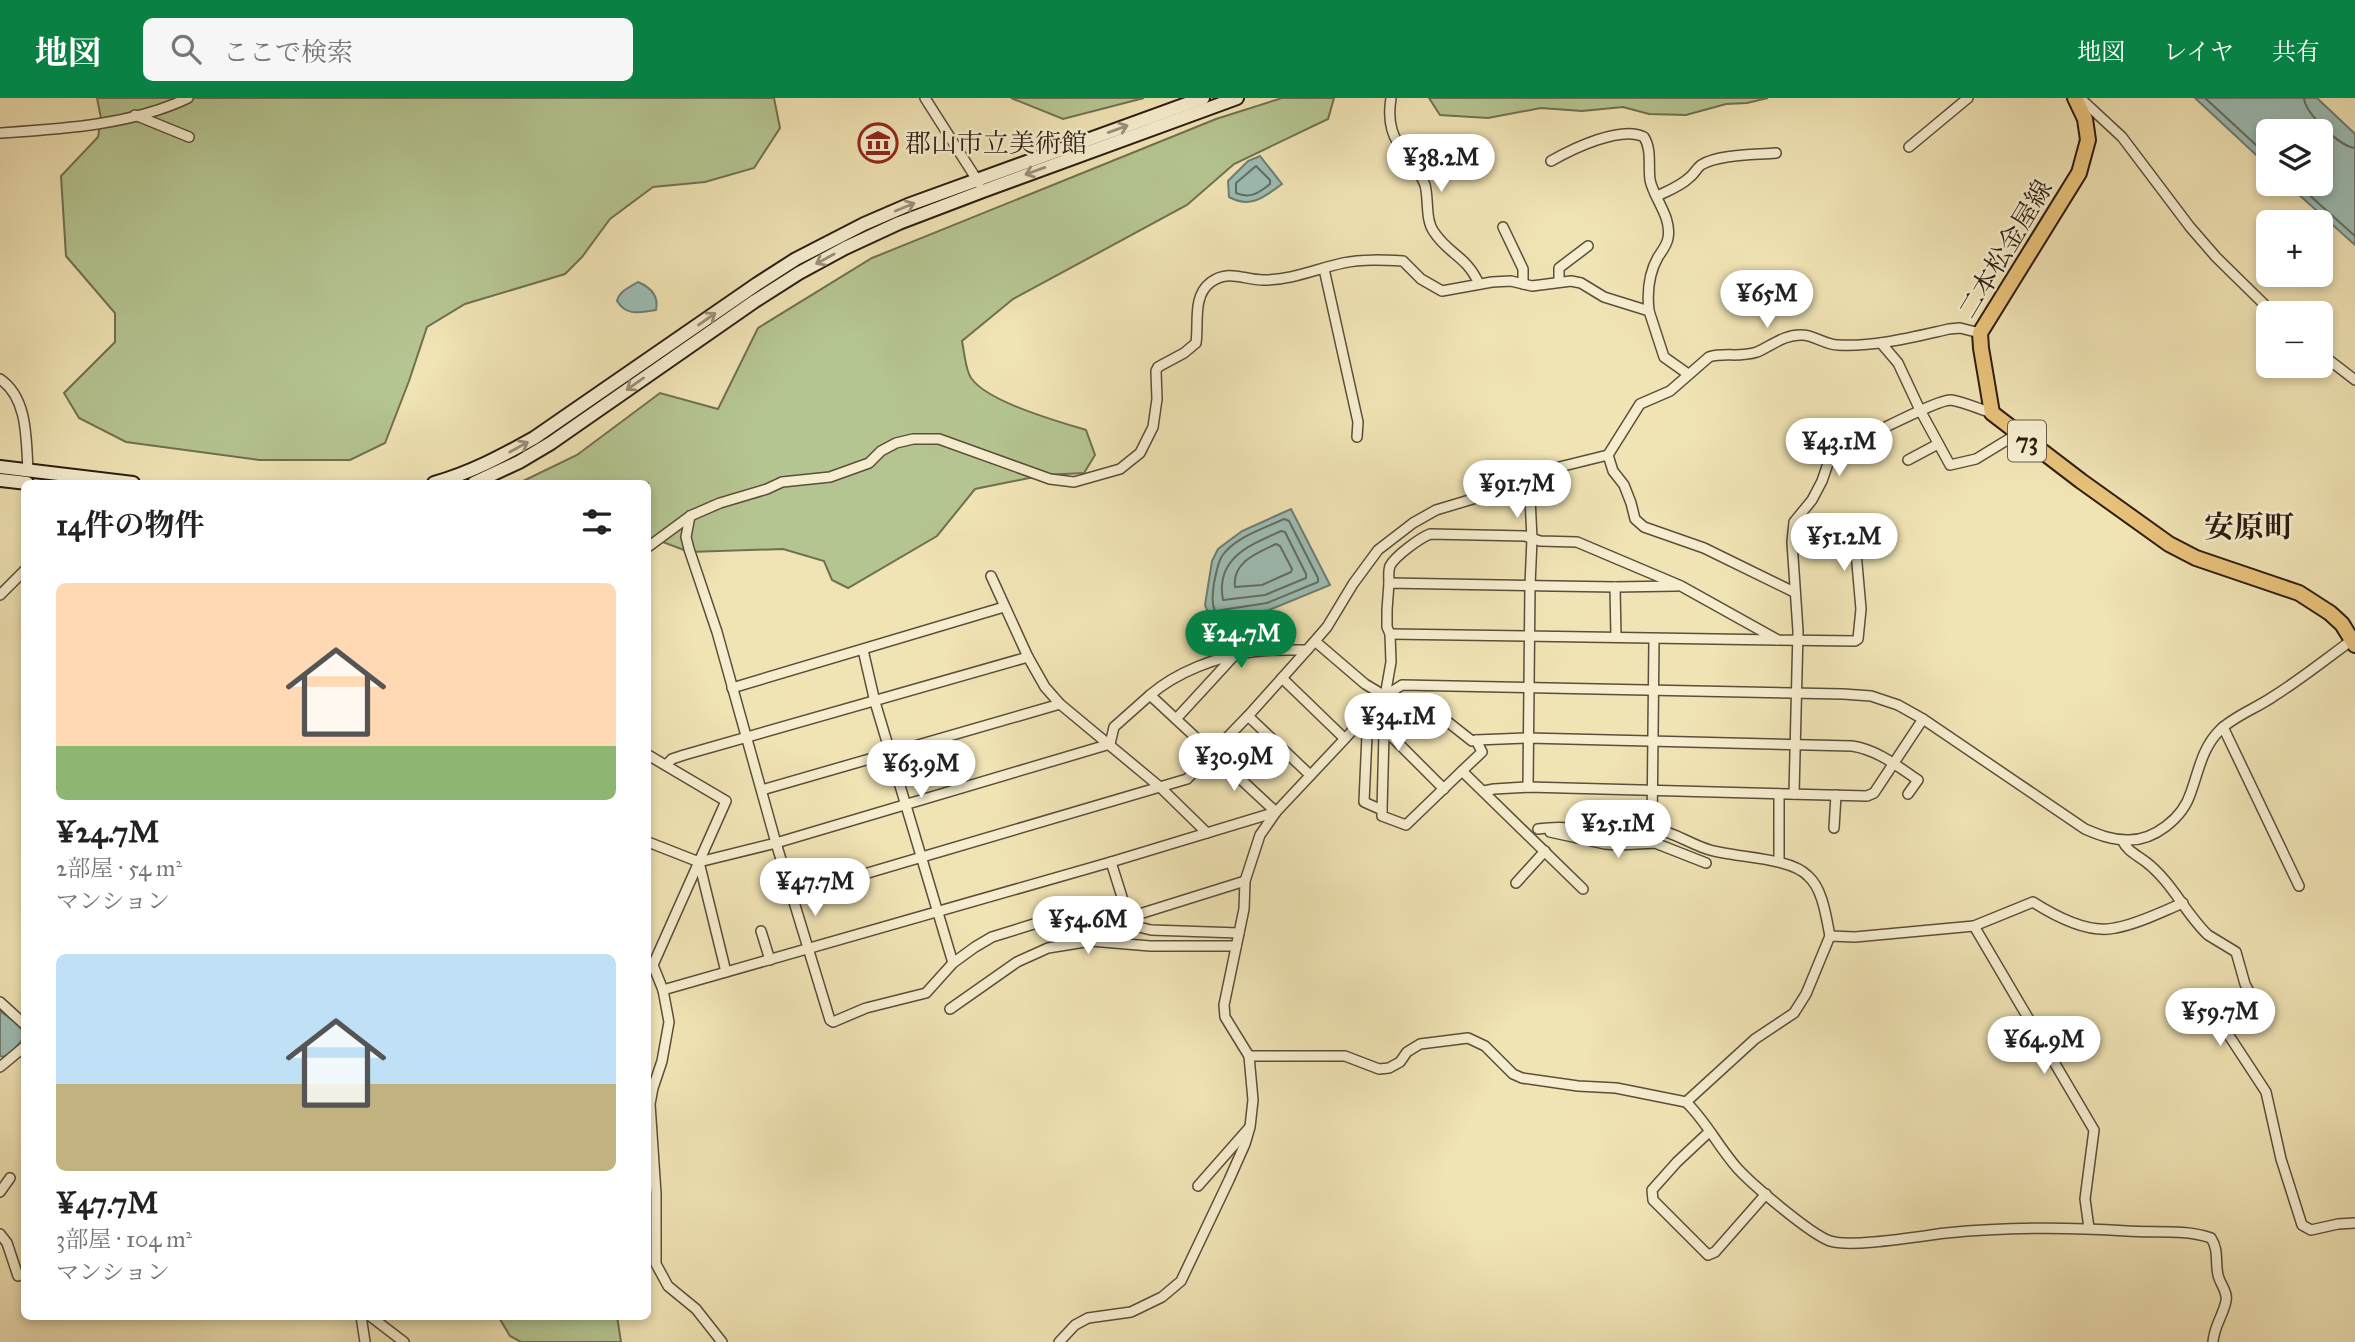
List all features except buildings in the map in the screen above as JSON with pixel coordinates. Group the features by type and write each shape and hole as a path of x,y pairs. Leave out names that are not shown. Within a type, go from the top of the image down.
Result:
{"main road":[{"name":"二本松金屋線","path":"1992,413 1980,333 2079,173 2088,140 2078,98"},
{"name":"73","path":"1992,413 2169,544 2196,558 2299,593 2330,613 2342,624 2354,642"}],"street":[{"path":"0,133 91,125 135,115 188,98"},
{"path":"925,98 980,185"},
{"path":"480,480 551,443 755,301 845,248 980,185 1203,98"},
{"path":"444,480 497,459 534,439 757,284 796,259 864,224 1237,98"},
{"path":"1391,98 1389,124 1399,145 1421,176 1432,230 1448,248 1468,264 1479,284"},
{"path":"1909,147 1968,98"},
{"path":"2078,98 2122,137 2190,228 2261,301"},
{"path":"135,115 189,138"},
{"path":"1550,161 1574,148 1606,137 1639,134 1648,143 1651,184 1669,230 1668,240 1650,278 1649,311 1664,357 1688,374"},
{"path":"1657,196 1678,186 1707,163 1776,153"},
{"path":"1503,228 1522,269 1523,284"},
{"path":"1559,282 1559,268 1588,246"},
{"path":"651,545 690,516 720,503 768,489 782,482 830,477 869,464 881,451 896,443 913,439 939,439 1050,479 1074,482 1121,469 1140,453 1153,427 1158,367 1196,343 1196,312 1205,288 1211,282 1229,275 1259,281 1282,280 1352,261 1403,261 1421,279 1442,291 1511,281 1532,286 1559,282 1581,283 1604,297 1649,311"},
{"path":"1324,269 1358,422 1357,437"},
{"path":"793,895 1187,779 1316,642 1378,550 1413,523 1436,510 1476,498 1535,473 1608,455 1640,404 1670,391 1709,357 1739,357 1788,337 1802,335 1836,345 1881,343 1960,328 1980,333"},
{"path":"1881,343 1898,363 1950,465 1976,459 2017,434"},
{"path":"2333,363 2355,380"},
{"path":"0,379 11,390 26,427 27,476"},
{"path":"1794,794 1797,640 1792,542 1794,522 1812,500 1822,481 1836,440 1846,445 1858,441 1920,410 1949,399 1992,413"},
{"path":"1908,460 1938,444"},
{"path":"1608,455 1613,471 1632,503 1635,519 1644,527 1704,548 1794,592"},
{"path":"0,467 27,476"},
{"path":"0,480 27,476 89,480"},
{"path":"1528,787 1532,539 1530,498"},
{"path":"690,516 686,537 689,550 717,632 776,844 830,1020 833,1022 866,1007 926,993 953,963 992,937 1063,915 1133,921 1245,881"},
{"path":"1390,634 1854,641 1858,639 1861,609 1856,533 1869,522 1881,524"},
{"path":"1476,740 1482,752 1406,825 1382,816 1385,696 1391,662 1390,634 1387,627 1389,570 1393,562 1430,534 1525,536 1532,539 1577,541 1681,586 1779,640"},
{"path":"0,596 21,574"},
{"path":"991,576 1028,657 1045,687 1060,704 1110,744 1207,833"},
{"path":"1389,583 1681,586"},
{"path":"1615,587 1616,637"},
{"path":"732,688 1004,607"},
{"path":"1652,829 1654,639"},
{"path":"1316,642 1365,684 1385,696 1395,709 1409,715 1439,715 1472,741 1528,738 1796,743 1863,748 1892,762 1918,780 1908,794"},
{"path":"1059,1342 1075,1325 1088,1318 1131,1312 1162,1297 1181,1281 1229,1180 1250,1127 1253,1100 1249,1056 1226,1017 1224,1005 1244,909 1245,881 1260,835 1276,811 1343,738 1385,696 1402,685 1797,692 1871,696 1898,705 1923,719 2085,829 2122,840 2137,839 2156,832 2176,817 2190,796 2202,757 2223,727 2354,642"},
{"path":"863,650 875,702 953,963"},
{"path":"1110,744 1114,727 1165,682 1184,672 1252,652 1307,650"},
{"path":"1176,719 1234,656"},
{"path":"666,765 672,759 1028,657"},
{"path":"1282,678 1343,738"},
{"path":"1150,695 1276,811"},
{"path":"762,790 1060,704"},
{"path":"1368,713 1364,802 1382,810"},
{"path":"1248,716 1310,775"},
{"path":"1484,791 1528,787 1867,796 1874,793 1892,762 1923,719"},
{"path":"2223,727 2300,886"},
{"path":"1384,729 1444,789"},
{"path":"651,843 699,862 776,844 1110,744"},
{"path":"651,757 726,801 653,965 663,990 669,1021 662,1061 651,1099"},
{"path":"1462,771 1583,889"},
{"path":"1779,794 1779,861"},
{"path":"1834,828 1836,795"},
{"path":"663,990 1111,862 1276,811"},
{"path":"1686,1102 1755,1039 1794,1013 1806,994 1830,936 1824,908 1810,877 1779,861 1749,859 1710,850 1652,829 1607,835 1577,829 1538,829 1605,844 1655,843 1706,863"},
{"path":"2122,840 2131,853 2159,873 2213,940 2236,952 2245,984 2256,1003 2254,1008 2228,1026 2226,1031 2266,1092 2281,1159 2302,1224 2311,1230 2355,1223"},
{"path":"1516,883 1545,851"},
{"path":"699,862 726,972"},
{"path":"1111,862 1128,916 1133,921 1151,930 1239,933"},
{"path":"1830,936 1855,937 1974,926 2033,902 2080,926 2113,929 2183,903"},
{"path":"1974,926 2094,1130 2085,1199 2089,1228"},
{"path":"761,931 769,960"},
{"path":"950,1009 1017,962 1048,948 1070,943 1091,941 1150,946 1236,946"},
{"path":"0,1002 21,1021"},
{"path":"1249,1056 1345,1056 1379,1069 1389,1068 1399,1062 1407,1052 1420,1044 1468,1038 1485,1046 1513,1074 1522,1078 1616,1088 1686,1102 1738,1169 1815,1233 1830,1241 1842,1243 2027,1228 2089,1228 2193,1234 2211,1238 2217,1252 2218,1279 2227,1299 2223,1315 2216,1324 2213,1342"},
{"path":"0,1067 21,1050"},
{"path":"651,1119 656,1194 656,1264 668,1286 696,1309 722,1342"},
{"path":"1198,1186 1250,1127"},
{"path":"1709,1132 1652,1190 1653,1200 1708,1255 1715,1252 1766,1194"},
{"path":"0,1192 10,1178"},
{"path":"0,1234 7,1243 18,1276"},
{"path":"362,1320 365,1342"},
{"path":"375,1320 404,1342"}],"green space":[{"path":"97,98 774,98 780,128 754,168 705,182 653,187 610,219 582,257 565,274 465,304 427,327 385,443 350,460 259,460 126,442 79,418 64,393 115,342 115,313 66,256 61,176 98,137 101,118"},
{"path":"1011,98 1144,98 1063,119"},
{"path":"1282,98 1334,98 1328,119 1234,164 1187,205 1013,299 962,341 969,374 976,384 988,393 1021,409 1086,430 1095,455 1084,473 1044,475 975,489 937,536 848,588 832,580 824,561 783,549 689,552 663,542 651,548 651,480 525,480 577,455 660,393 718,409 758,328 872,258 1216,119"},
{"path":"1429,98 1768,98 1726,104 1686,115 1649,114 1623,107 1582,111 1541,108 1488,118 1440,115"},
{"path":"500,1320 618,1320 621,1342 521,1342 510,1336"}],"water":[{"path":"2195,98 2317,98 2355,134 2355,245 2333,225 2333,210 2316,210 2300,196 2333,196 2333,119 2256,119 2256,155"},
{"path":"1260,156 1282,184 1251,202 1229,197 1228,181 1248,161"},
{"path":"638,282 653,293 656,310 630,311 617,301 622,292"},
{"path":"1291,509 1330,585 1269,610 1211,620 1205,605 1212,561 1218,549 1242,531"},
{"path":"0,1011 19,1026 21,1041 10,1054 0,1056"}],"place":[{"name":"郡山市立美術館","path":"878,143"}],"district":[{"name":"安原町","path":"2249,527"}]}
